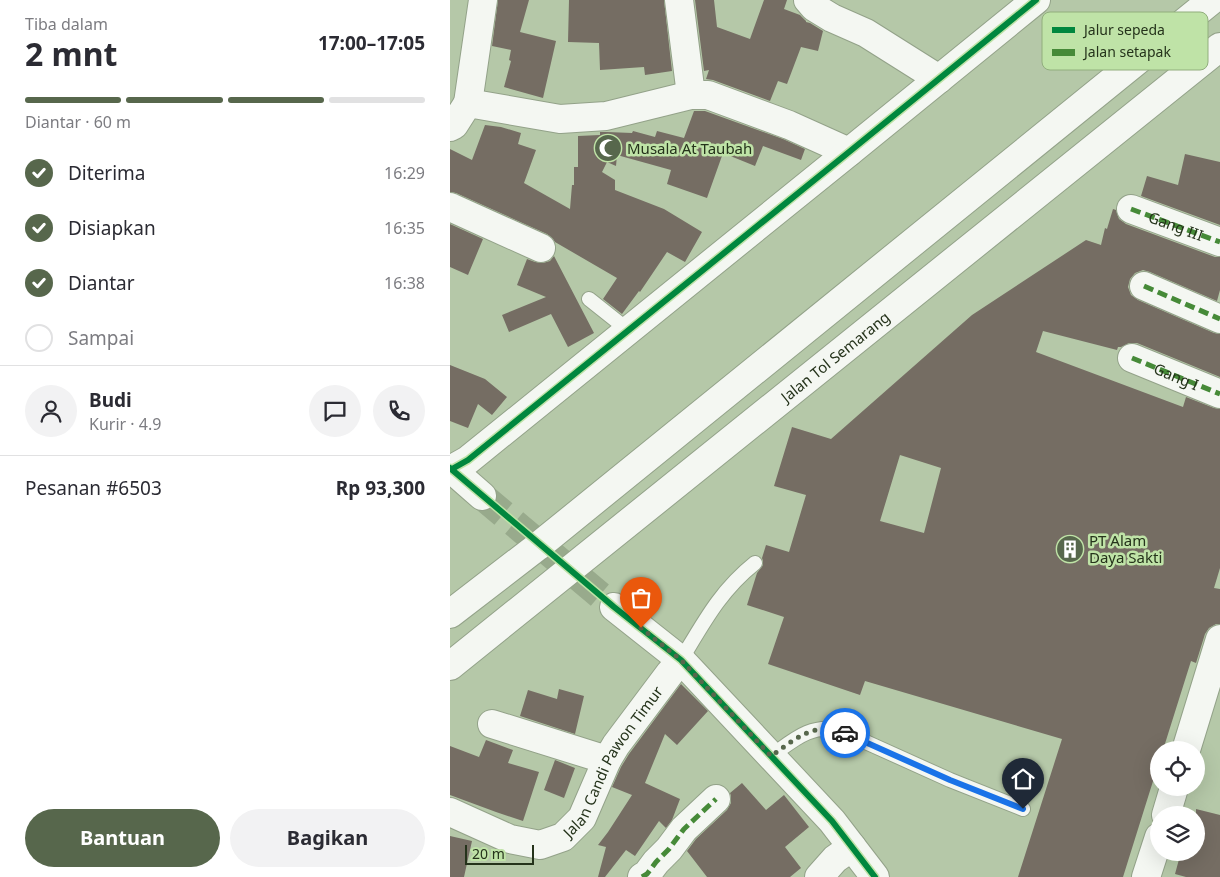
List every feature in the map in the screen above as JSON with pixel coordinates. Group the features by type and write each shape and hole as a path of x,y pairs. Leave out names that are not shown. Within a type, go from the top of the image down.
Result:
{"main road":[{"path":"450,127 454,125 468,103 483,0"},
{"path":"679,0 691,95"},
{"path":"808,0 814,7 832,18 866,33 939,80"},
{"path":"1197,12 1212,0"},
{"path":"482,496 451,469 475,454 939,80 1034,1"},
{"name":"Jalan Tol Semarang","path":"1208,57 1220,47"},
{"path":"450,614 537,547 1125,70"},
{"name":"Jalan Tol Semarang","path":"450,666 1191,70"},
{"path":"468,103 560,119 606,116 691,95 708,96 789,125 849,152"},
{"path":"450,207 542,248"},
{"name":"Gang III","path":"1131,209 1220,242"},
{"path":"1144,286 1220,319"},
{"name":"Gang I","path":"1132,358 1220,394"},
{"path":"614,607 681,660 832,821 875,877"},
{"path":"1189,741 1220,639"},
{"name":"Jalan Candi Pawon Timur","path":"450,812 510,839 540,845 563,837 582,818 607,760 616,745 681,660"},
{"path":"492,724 607,760"},
{"path":"642,877 647,874 669,849 684,829 716,799"},
{"path":"819,877 835,859 852,848"},
{"path":"1146,877 1151,861"}],"lane":[{"path":"589,299 628,330"},
{"path":"681,660 717,602 738,578 756,563"},
{"path":"771,756 807,732 828,728 839,730 950,780 1023,809"}],"building":[{"path":"498,0 529,0 520,32 556,41 543,98 504,87 511,61 509,60 511,50 492,46"},
{"path":"569,0 664,0 672,71 645,75 644,67 600,70 599,43 568,42"},
{"path":"695,0 714,0 717,27 750,39 764,0 787,0 784,9 800,15 806,22 823,31 818,51 801,47 787,84 778,81 770,101 706,79 709,70 704,71"},
{"path":"694,111 705,111 783,139 805,149 801,160 763,146 755,166 723,153 707,198 667,184 671,170 617,155 616,166 607,162 602,172 615,180 615,190 664,209 702,232 685,262 667,252 640,292 622,314 603,299 617,278 555,242 547,234 450,192 450,149 472,160 485,125 501,127 521,133 518,144 536,150 524,183 570,209 572,185 574,185 574,167 578,167 578,136 600,135 600,132 632,133 633,131 655,137 657,131 684,138"},
{"path":"1185,154 1220,162 1220,225 1141,196 1147,176 1178,185"},
{"name":"PT Alam Daya Sakti","path":"1113,209 1116,210 1119,219 1126,224 1215,257 1220,257 1220,290 1217,301 1143,270 1135,273 1130,279 1128,287 1131,295 1138,300 1220,334 1220,377 1137,343 1129,343 1118,347 1117,350 1043,331 1036,352 1183,407 1186,397 1220,409 1220,568 1214,588 1220,589 1220,624 1209,628 1205,634 1196,663 1191,661 1166,741 1150,741 1150,791 1123,877 1018,877 1062,739 865,681 860,695 768,664 784,617 747,605 757,573 763,565 762,558 766,545 789,552 806,495 774,486 792,427 831,439 972,315 1086,240 1101,245 1105,228 1107,229","holes":["900,455 941,468 924,533 880,521"]},
{"path":"450,224 483,239 468,275 450,267"},
{"path":"554,256 594,333 568,347 551,314 509,332 502,315 546,297 517,285 527,259 543,263 550,261"},
{"path":"450,365 485,379 507,397 492,415 478,404 468,428 450,421"},
{"path":"681,684 708,711 677,745 665,734 645,783 680,799 672,820 666,828 659,821 635,856 626,850 605,877 598,877 606,847 598,845 632,795 612,787 629,754"},
{"path":"559,689 584,696 575,734 520,716 528,690 557,699"},
{"path":"486,740 513,750 508,763 539,772 523,821 450,795 450,746 479,757"},
{"path":"555,760 575,768 564,798 544,790"},
{"path":"742,783 766,810 784,795 809,827 785,847 801,868 790,877 707,877 687,851 696,839 727,810 731,803 730,793"},
{"path":"1205,811 1220,815 1220,877 1186,877 1175,874 1179,861 1205,861"},
{"path":"450,836 472,841 464,877 450,877"}],"tunnel":[{"path":"482,496 614,607"}],"marked path":[{"path":"1131,209 1220,242"},
{"path":"1144,286 1220,319"},
{"path":"1132,358 1220,394"},
{"path":"642,877 647,874 669,849 684,829 716,799"}],"cycle path":[{"path":"452,469 468,460 1036,0"},
{"path":"450,468 614,607 681,660 832,821 875,877"}],"way so far":[{"path":"641,628 681,660 771,756 807,732 828,728 845,733"}],"place":[{"name":"Musala At Taubah","path":"608,148"},
{"name":"PT Alam Daya Sakti","path":"1070,549"}],"route":[{"path":"845,733 950,780 1023,809"}]}
